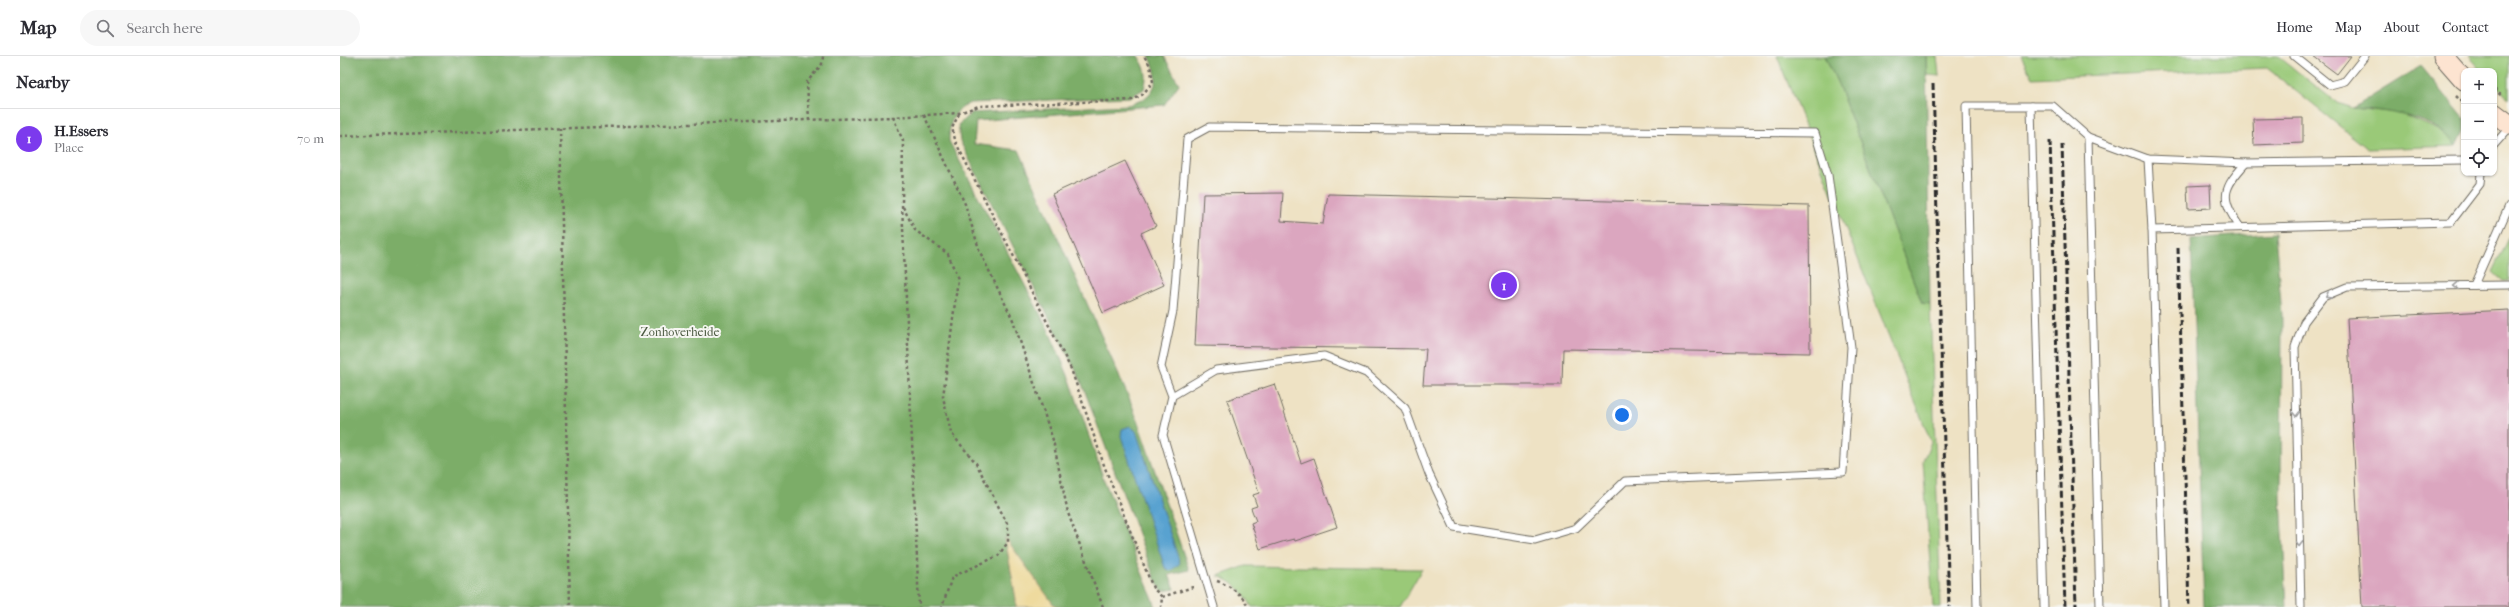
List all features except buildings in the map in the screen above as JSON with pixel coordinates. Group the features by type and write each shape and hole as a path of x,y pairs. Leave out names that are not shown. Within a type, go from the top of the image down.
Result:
{"street":[{"path":"2443,56 2461,77"},
{"path":"2497,115 2509,124"}],"lane":[{"path":"2294,56 2330,86 2345,81 2365,56"},
{"path":"1977,607 1966,106 2053,106 2088,137 2148,159 2246,163 2461,160"},
{"path":"2031,106 2044,607"},
{"path":"1172,396 1216,370 1324,356 1366,372 1405,408 1429,474 1454,527 1535,540 1576,528 1625,481 1842,472 1851,348 1828,175 1815,133 1209,126 1187,138 1173,311 1161,367 1172,396 1163,435 1214,607"},
{"path":"2497,142 2509,128"},
{"path":"2088,137 2100,607"},
{"path":"2148,159 2152,230 2164,607"},
{"path":"2240,227 2232,216 2225,200 2230,180 2246,163"},
{"path":"2152,230 2451,222 2480,184 2481,176"},
{"path":"2474,285 2509,206"},
{"path":"2300,607 2295,347 2304,322 2323,297 2347,287 2509,285"}],"path":[{"path":"808,120 807,82 822,64 823,56"},
{"path":"340,136 892,118 959,113 979,106 1132,100 1142,95 1153,82 1150,65 1144,56"},
{"path":"959,113 952,128 956,143 1071,369 1105,468 1153,588 1162,597 1161,607"},
{"path":"924,115 965,204 980,252 1013,320 1053,440 1068,513 1103,607"},
{"path":"892,118 904,141 902,204 919,607"},
{"path":"560,128 570,607"},
{"path":"902,204 915,230 948,254 958,279 943,397 951,433 976,463 1008,525 1008,542 998,556 952,576 942,607"}],"green space":[{"name":"Zonhoverheide","path":"340,56 1138,56 1146,72 1145,84 1144,89 1130,97 970,103 964,106 953,118 949,141 1048,329 1070,380 1104,480 1156,607 1060,607 1054,605 1005,538 1016,599 1016,607 340,607"},
{"path":"1149,56 1164,56 1179,84 1164,105 976,121 974,144 1019,150 1132,405 1189,570 1169,575 1175,589 1162,591 1155,579 1081,381 960,141 958,125 971,113 1128,105 1137,102 1145,98 1150,93 1156,81 1153,65"},
{"path":"1777,56 1825,56 1838,84 1922,303 1930,304 1941,607 1933,607 1923,461 1931,442"},
{"path":"1825,56 1926,56 1930,304 1922,303 1838,84"},
{"path":"1926,56 1937,56 1939,76 1927,75"},
{"path":"2021,56 2278,56 2337,103 2353,108 2399,113 2448,134 2457,146 2368,149 2267,68 2032,78"},
{"path":"2469,56 2509,56 2509,98 2497,88 2497,68 2479,68"},
{"path":"2421,66 2461,114 2461,137 2457,146 2448,136 2424,122 2395,113 2353,108"},
{"path":"2275,233 2282,315 2281,498 2287,607 2204,607 2191,239"},
{"path":"2509,238 2509,281 2503,281 2493,272"},
{"path":"1246,566 1422,569 1400,607 1252,607 1246,597 1234,584 1218,576"}],"sand":[{"path":"1005,537 1054,605 1060,607 1016,607 1016,599"}],"water":[{"path":"1130,426 1136,431 1180,563 1171,571 1165,568 1121,436 1122,429"}],"railway":[{"path":"1933,84 1949,607"},
{"path":"2050,141 2065,607"},
{"path":"2062,144 2076,607"},
{"path":"2178,248 2189,607"}],"place":[{"name":"H.Essers","path":"1504,285"}]}
